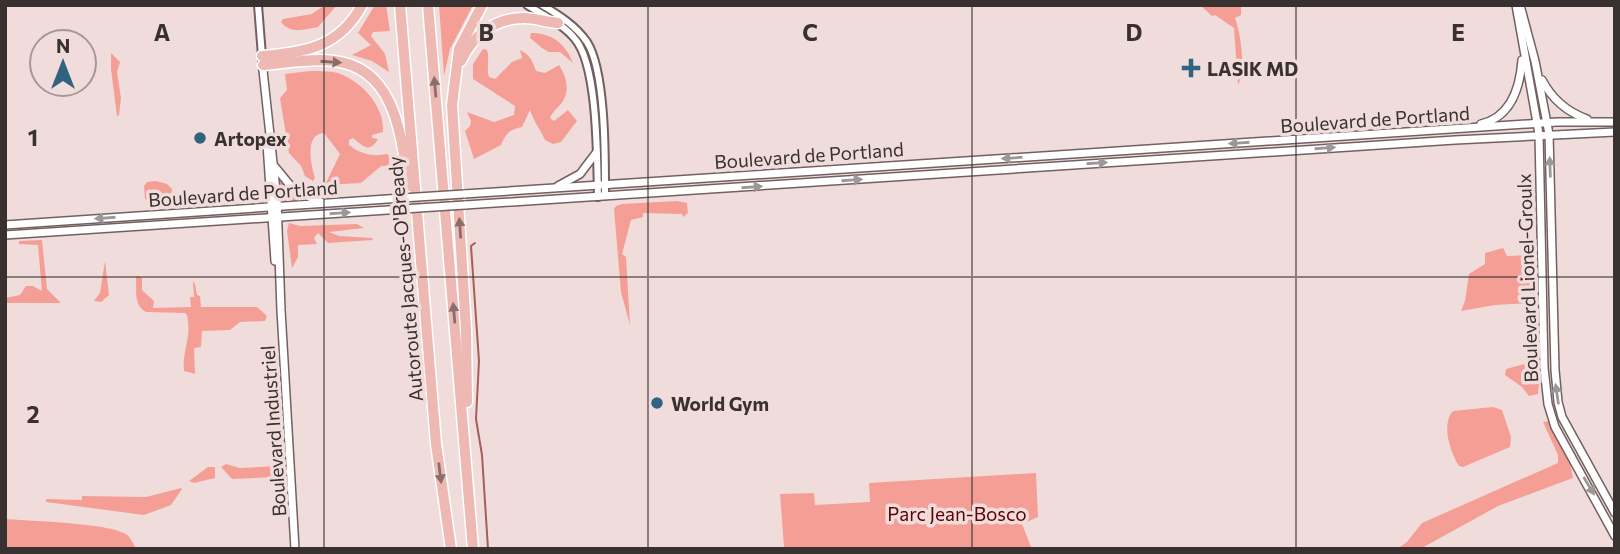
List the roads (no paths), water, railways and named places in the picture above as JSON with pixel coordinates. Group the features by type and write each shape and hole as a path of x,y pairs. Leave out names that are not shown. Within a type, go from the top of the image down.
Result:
{"highway":[{"path":"262,61 303,52 323,44 348,25 362,5"},
{"name":"Autoroute Jacques-O'Bready","path":"400,5 437,453 451,549"},
{"path":"428,5 473,549"},
{"path":"467,479 467,345 452,92 459,49 482,5"},
{"path":"452,92 466,52 484,31 499,23 518,18 558,23"},
{"path":"262,61 342,62 366,73 383,90 392,107 401,138 422,274"}],"main road":[{"name":"Boulevard Lionel-Groulx","path":"1518,5 1523,52 1539,134 1544,368 1548,404 1555,427 1615,536"},
{"name":"Boulevard Lionel-Groulx","path":"1518,5 1535,61 1548,123 1558,402 1567,428 1615,513"},
{"path":"1454,129 1489,122 1504,112 1517,90 1523,52"},
{"name":"Boulevard Industriel","path":"262,61 274,206"},
{"path":"1535,61 1542,81 1558,102 1568,110 1595,122"},
{"name":"Boulevard Industriel","path":"265,94 274,166 274,217 295,549"},
{"name":"Boulevard de Portland","path":"5,225 1454,129 1615,122"},
{"name":"Boulevard de Portland","path":"5,234 1539,134 1615,132"},
{"path":"554,188 580,174 596,153"},
{"path":"274,166 292,189 323,203"}],"street":[{"name":"Boulevard Industriel","path":"258,5 262,61"},
{"path":"527,5 558,23 575,38 589,64 602,196"},
{"path":"542,5 579,32 588,43 596,62 600,85 601,185"}],"waterway":[{"path":"475,243 471,246 479,361 476,419 482,455 488,549"}],"place":[{"name":"LASIK MD","path":"1191,68"},
{"name":"Artopex","path":"200,138"},
{"name":"World Gym","path":"657,403"}],"park label":[{"name":"Parc Jean-Bosco","path":"957,513"}]}
